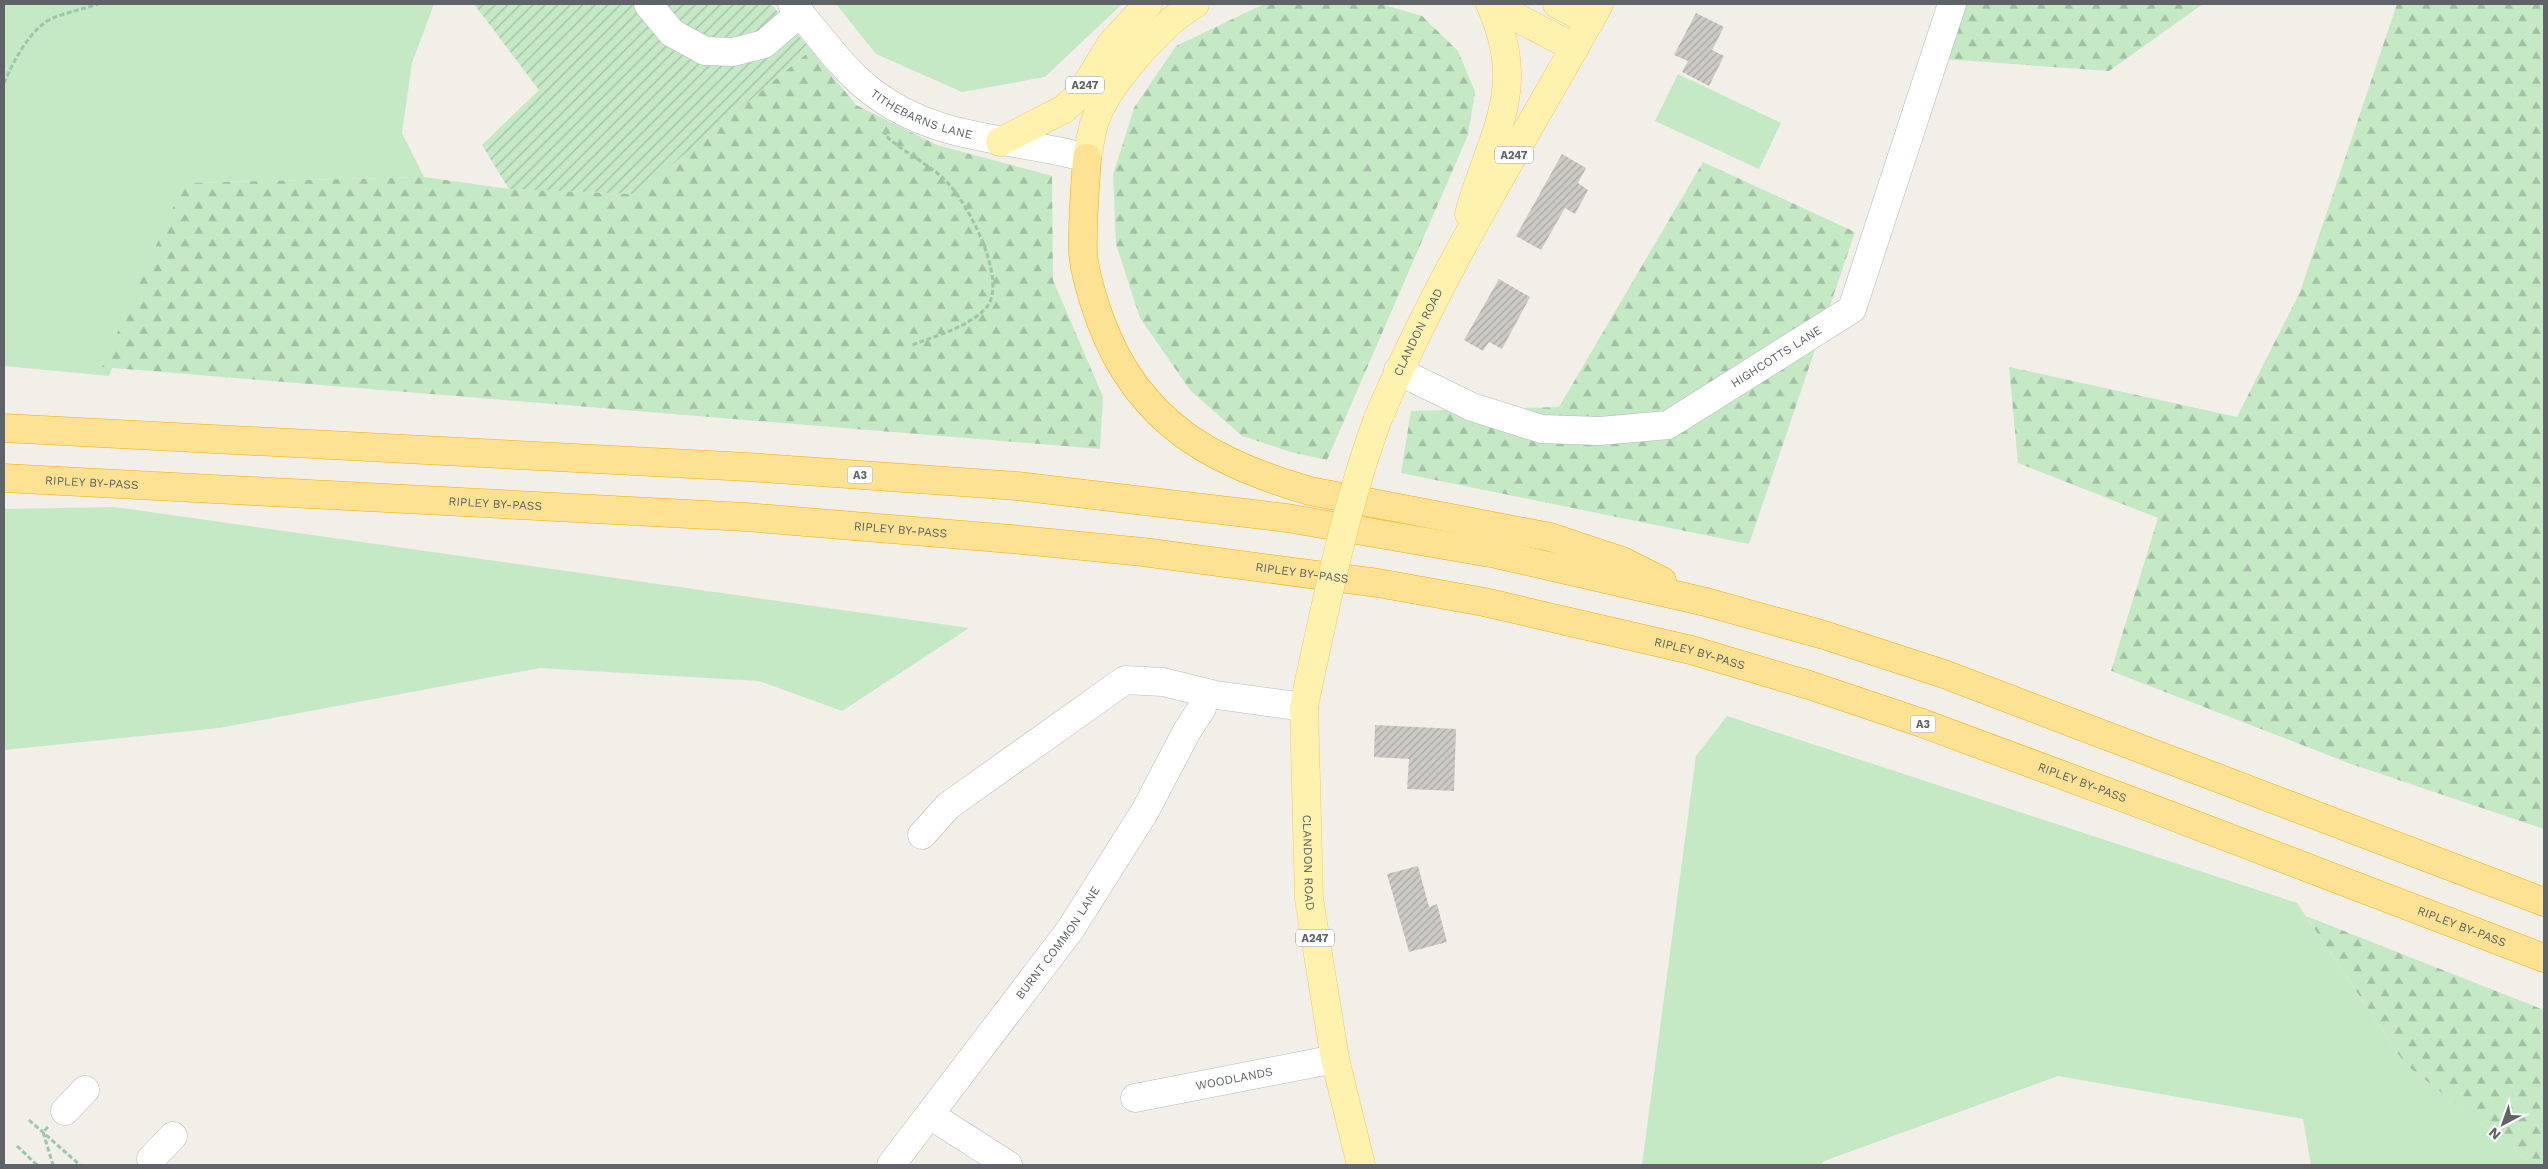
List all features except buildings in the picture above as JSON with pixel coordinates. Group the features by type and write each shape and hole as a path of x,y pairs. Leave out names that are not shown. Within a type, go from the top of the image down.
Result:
{"highway":[{"path":"1087,158 1083,254 1092,297 1109,343 1135,387 1158,413 1200,446 1237,466 1274,481 1310,491 1550,537 1622,561 1706,602"},
{"name":"A3","path":"4,428 728,466 1017,486 1287,518 1496,554 1706,602 1824,635 1944,674 2544,902"},
{"name":"RIPLEY BY-PASS","path":"4,478 746,517 1002,538 1144,552 1378,583 1484,602 1691,650 1818,688 1922,723 2151,808 2544,958"}],"main road":[{"name":"A247","path":"1000,142 1064,109 1081,93 1112,43 1148,4"},
{"name":"A247","path":"1087,158 1094,122 1113,87 1136,56 1195,4"},
{"path":"1491,4 1575,48"},
{"path":"1454,263 1480,172 1502,121 1508,88 1508,59 1501,28 1491,4"},
{"name":"A247","path":"1557,4 1595,12"},
{"name":"CLANDON ROAD","path":"1361,1165 1335,1059 1308,898 1306,699 1340,540 1356,479 1398,371 1454,263 1595,12"}],"street":[{"path":"648,4 672,33 705,51 733,52 764,44 796,8"},
{"name":"HIGHCOTTS LANE","path":"1398,371 1472,407 1542,429 1600,431 1668,425 1852,309 1952,4"},
{"name":"TITHEBARNS LANE","path":"796,8 845,67 872,92 935,127 1000,142 1087,158"},
{"path":"922,835 948,806 1125,680 1163,682 1209,701 1306,699"},
{"name":"BURNT COMMON LANE","path":"891,1165 1070,930 1145,810 1194,718 1209,701"},
{"name":"WOODLANDS","path":"1135,1098 1335,1059"},
{"path":"65,1110 85,1090"},
{"path":"930,1115 1008,1165"},
{"path":"151,1159 173,1136"}],"path":[{"path":"4,83 18,55 32,35 51,19 98,4"},
{"path":"895,106 888,120 885,135 899,148 944,179 970,213 989,257 994,293 987,307 963,326 912,345"},
{"path":"29,1120 80,1165"},
{"path":"43,1132 53,1165"},
{"path":"17,1146 37,1165"}],"green space":[{"path":"4,4 434,4 412,63 402,133 424,177 184,183 109,376 4,366"},
{"path":"474,4 771,4 811,50 636,194 509,189 482,145 539,90"},
{"path":"836,4 1122,4 1045,77 962,92 876,54"},
{"path":"1264,4 1381,4 1422,16 1458,51 1475,92 1468,135 1327,460 1291,452 1242,436 1190,390 1140,318 1116,244 1113,175 1134,108 1176,46"},
{"path":"1964,4 2203,4 2109,71 1944,59"},
{"path":"2397,4 2544,4 2544,829 2351,764 2111,671 2158,518 2018,463 2009,367 2237,417 2300,292"},
{"path":"811,50 856,105 937,145 1052,176 1053,280 1103,397 1100,449 102,367 184,183 424,177 509,189 635,194"},
{"path":"1678,74 1781,123 1759,169 1655,121"},
{"path":"1703,162 1855,232 1749,544 1401,473 1411,411 1559,407"},
{"path":"115,507 969,628 842,711 759,681 540,668 219,728 4,750 4,509"},
{"path":"1727,716 2297,903 2405,1064 2534,1165 2311,1165 2303,1119 2058,1076 1824,1161 1821,1165 1642,1165 1696,756"},
{"path":"2306,916 2544,1010 2544,1165 2534,1165 2405,1064"}]}
